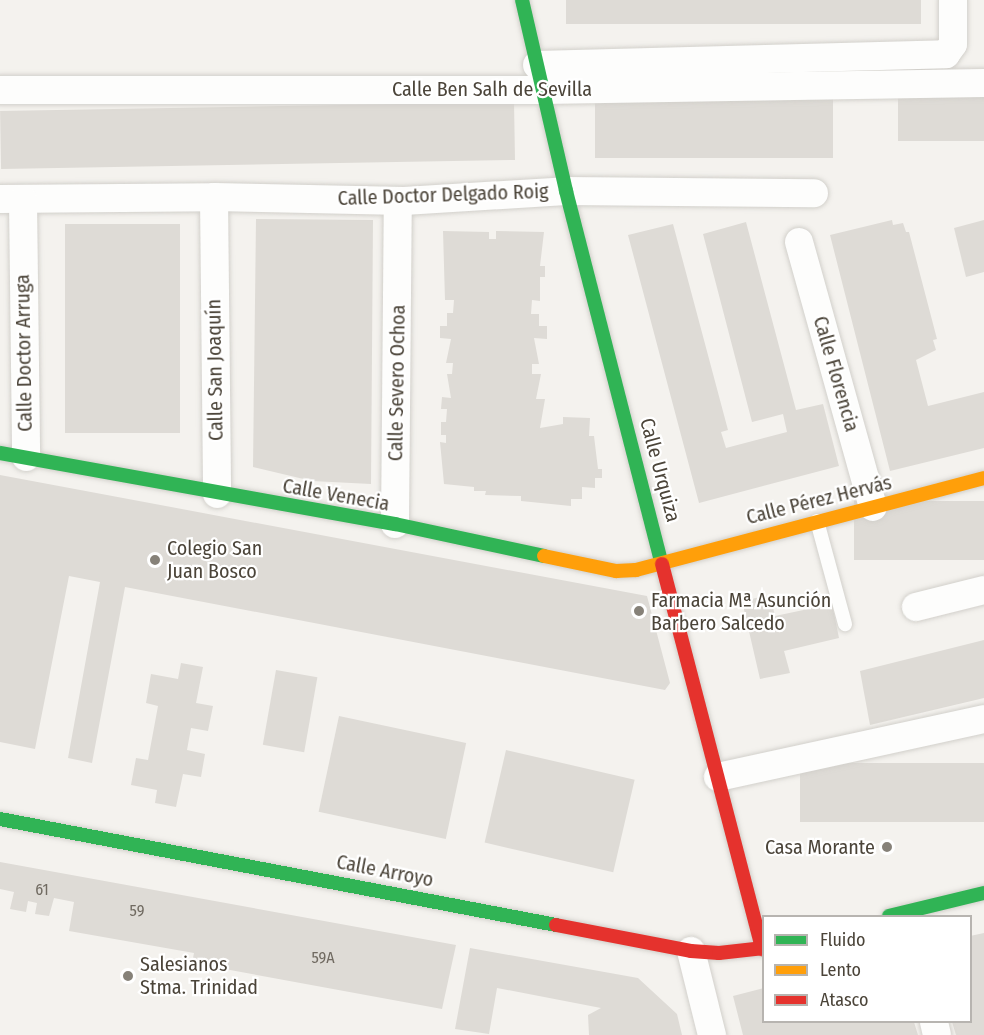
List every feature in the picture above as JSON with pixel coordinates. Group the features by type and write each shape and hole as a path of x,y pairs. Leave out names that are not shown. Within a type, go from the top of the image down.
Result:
{"street":[{"name":"Calle Urquiza","path":"522,0 566,191 762,944"},
{"path":"540,78 946,54 953,44 953,0"},
{"name":"Calle Ben Salh de Sevilla","path":"0,90 540,78 984,83"},
{"name":"Calle Doctor Delgado Roig","path":"11,199 214,197 398,201 566,191 814,193"},
{"name":"Calle San Joaquín","path":"214,197 217,494"},
{"name":"Calle Doctor Arruga","path":"11,199 23,249 13,455"},
{"name":"Calle Severo Ochoa","path":"395,525 398,201"},
{"name":"Calle Florencia","path":"799,242 873,507"},
{"name":"Calle Venecia","path":"13,455 395,525 616,571 636,570 664,561"},
{"name":"Calle Pérez Hervás","path":"664,561 984,478"},
{"path":"916,607 984,590"},
{"path":"718,777 984,719"},
{"name":"Calle Arroyo","path":"0,819 691,951 762,948"},
{"path":"901,915 984,893"},
{"path":"691,951 712,1035"}],"lane":[{"path":"818,521 844,624"}],"building":[{"path":"566,0 921,0 921,24 566,24"},
{"path":"898,93 984,93 984,141 898,141"},
{"path":"595,99 833,99 833,158 595,158"},
{"path":"514,102 515,160 1,169 0,111"},
{"path":"256,219 373,220 371,484 312,481 253,467"},
{"path":"892,220 893,225 903,223 906,232 909,232 937,339 933,340 936,350 916,360 928,406 984,392 984,448 890,471 830,235"},
{"path":"984,220 984,272 966,277 954,228"},
{"path":"746,222 796,410 823,404 839,466 699,503 628,235 673,224 728,430 721,432 726,448 787,432 783,414 752,422 703,234"},
{"path":"65,224 180,224 180,433 65,433"},
{"path":"443,231 489,232 489,239 496,239 496,231 544,232 540,266 545,266 545,277 540,277 540,301 532,300 531,314 539,314 539,326 547,326 547,339 534,338 539,364 532,364 532,374 541,374 536,399 545,399 540,428 563,424 563,417 590,418 589,436 594,436 598,469 602,469 602,478 595,478 595,488 582,487 582,499 571,499 571,506 521,501 521,496 485,495 486,491 474,491 474,487 444,484 440,442 446,443 446,435 441,435 441,422 446,422 447,409 441,409 442,397 451,398 447,374 452,374 453,363 446,363 451,339 440,338 440,326 447,326 447,313 453,313 454,300 445,300"},
{"path":"0,475 647,596 670,683 665,690 125,587 92,763 68,758 100,582 69,576 35,749 0,742"},
{"path":"854,501 984,501 984,560 854,560"},
{"path":"770,595 775,616 832,604 839,638 784,651 790,673 760,679 742,601"},
{"path":"984,640 984,698 870,725 860,671"},
{"path":"181,663 203,667 196,703 213,706 208,731 191,728 187,750 205,754 201,777 183,774 176,807 155,803 157,790 131,785 136,758 148,760 158,706 146,703 151,674 178,679"},
{"path":"276,670 317,677 304,752 263,745"},
{"path":"339,716 466,743 446,839 319,812"},
{"path":"506,750 635,780 613,872 485,843"},
{"path":"800,763 984,763 984,822 800,822"},
{"path":"0,862 456,945 442,1009 192,963 194,953 69,931 74,902 54,898 49,916 35,914 37,903 28,901 26,912 10,909 14,892 0,889"},
{"path":"984,933 984,1035 956,1035 952,1023 972,1023 972,936"},
{"path":"470,948 638,978 677,1014 682,1035 589,1035 588,1015 601,1008 497,988 489,1034 455,1029"},
{"path":"762,989 762,1023 914,1023 918,1035 743,1035 733,996"}],"traffic: fast":[{"path":"522,0 566,191 662,564"},
{"path":"0,453 395,524 544,556"},
{"path":"0,819 556,925"},
{"path":"893,915 984,893"}],"traffic: slow":[{"path":"544,556 616,571 636,570 984,478"}],"traffic: jam":[{"path":"662,564 762,949"},
{"path":"556,925 691,951 719,953 762,948"}],"place":[{"name":"Colegio San Juan Bosco","path":"155,560"},
{"name":"Farmacia Mª Asunción Barbero Salcedo","path":"639,611"},
{"name":"Casa Morante","path":"887,847"},
{"name":"Salesianos Stma. Trinidad","path":"128,976"}]}
